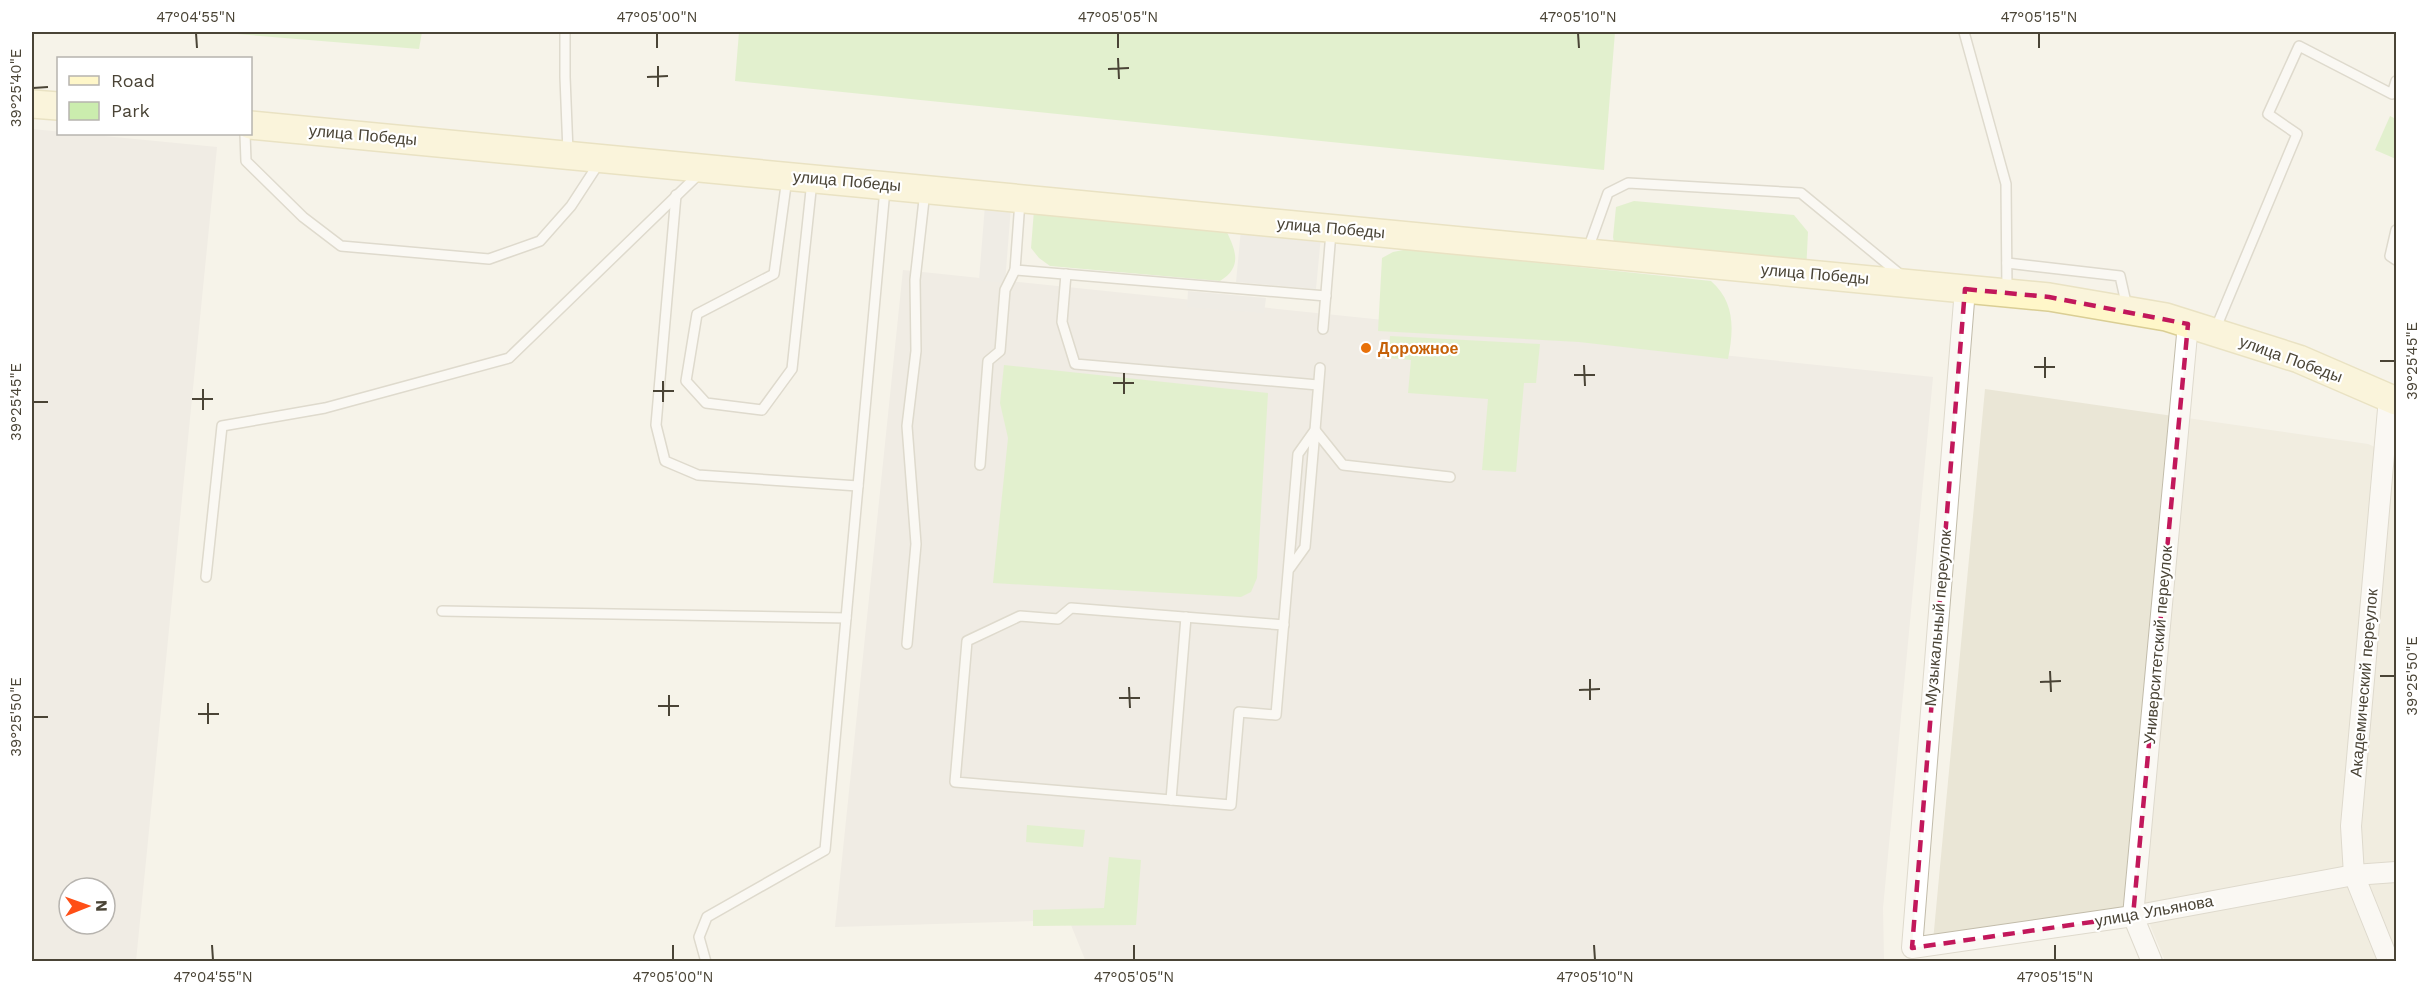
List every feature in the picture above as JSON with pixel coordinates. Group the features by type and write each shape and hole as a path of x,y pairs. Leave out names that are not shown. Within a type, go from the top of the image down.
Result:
{"main road":[{"path":"32,104 57,106"},
{"name":"улица Победы","path":"252,124 2007,292 2166,317 2299,359 2393,399"}],"street":[{"name":"Музыкальный переулок","path":"1912,948 1965,289"},
{"name":"Университетский переулок","path":"2152,962 2133,916 2188,324"},
{"name":"Академический переулок","path":"2389,962 2354,875 2351,826 2393,399"},
{"name":"улица Ульянова","path":"1912,948 2133,916 2354,875 2397,872"}],"lane":[{"path":"565,32 564,76 568,155"},
{"path":"1964,32 2007,184 2007,292"},
{"path":"2214,332 2298,134 2268,114 2299,46 2392,94 2397,81"},
{"path":"245,135 246,161 303,217 341,246 489,259 540,241 571,206 602,158"},
{"path":"206,577 222,426 324,408 509,358 705,168"},
{"path":"800,177 792,369 762,410 706,404 686,381 697,314 774,274 800,177"},
{"path":"1587,252 1608,193 1628,183 1801,193 1911,283"},
{"path":"706,962 699,937 706,917 825,850 885,185"},
{"path":"907,644 916,544 907,426 916,351 915,280 925,189"},
{"path":"676,195 656,425 665,461 698,475 858,486"},
{"path":"980,465 988,361 1000,351 1005,290 1015,270 1021,198"},
{"path":"1323,328 1332,228"},
{"path":"2397,230 2390,256 2397,260"},
{"path":"2007,263 2120,276 2127,311"},
{"path":"1015,270 1326,296"},
{"path":"1066,274 1062,322 1075,364 1318,385"},
{"path":"1288,570 1305,547 1320,368"},
{"path":"1315,429 1343,465 1450,477"},
{"path":"1284,625 1071,608 1058,619 1020,616 967,641 955,782 1231,805 1239,712 1276,715 1284,625 1298,454 1315,429"},
{"path":"442,611 846,618"},
{"path":"1171,800 1186,617"}],"highlighted area":[{"path":"1965,289 2049,297 2188,324 2133,916 1912,948"}],"shaded area":[{"path":"32,129 57,131 57,135 94,135 217,147 136,961 32,961"},
{"path":"985,205 1011,207 1005,283 979,280"},
{"path":"1241,229 1321,236 1316,289 1236,282"},
{"path":"903,270 1933,377 1883,908 1884,961 1086,962 1069,920 835,927"},
{"path":"1188,291 1266,298 1264,313 1187,307"},
{"path":"1985,389 2368,444 2396,456 2396,961 2165,961 2148,920 1933,941"}],"green space":[{"path":"212,32 422,32 419,49"},
{"path":"739,32 1615,32 1604,170 735,81"},
{"path":"2390,116 2396,119 2396,159 2375,150"},
{"path":"1634,201 1794,215 1808,232 1806,273 1618,266 1613,237 1616,207"},
{"path":"1034,210 1224,226 1234,249 1235,263 1228,275 1220,281 1050,266 1031,248"},
{"path":"1408,249 1711,281 1719,289 1729,307 1732,327 1728,359 1579,342 1378,331 1382,258 1393,252"},
{"path":"1390,336 1540,344 1536,383 1524,383 1516,472 1482,470 1488,399 1408,393 1411,360 1388,358"},
{"path":"1004,365 1268,393 1257,578 1251,592 1241,597 993,583 1008,438 1000,403"},
{"path":"1027,825 1085,830 1083,847 1026,842"},
{"path":"1109,857 1141,860 1136,925 1033,926 1033,910 1104,908"}],"place":[{"name":"Дорожное","path":"1366,348"}]}
